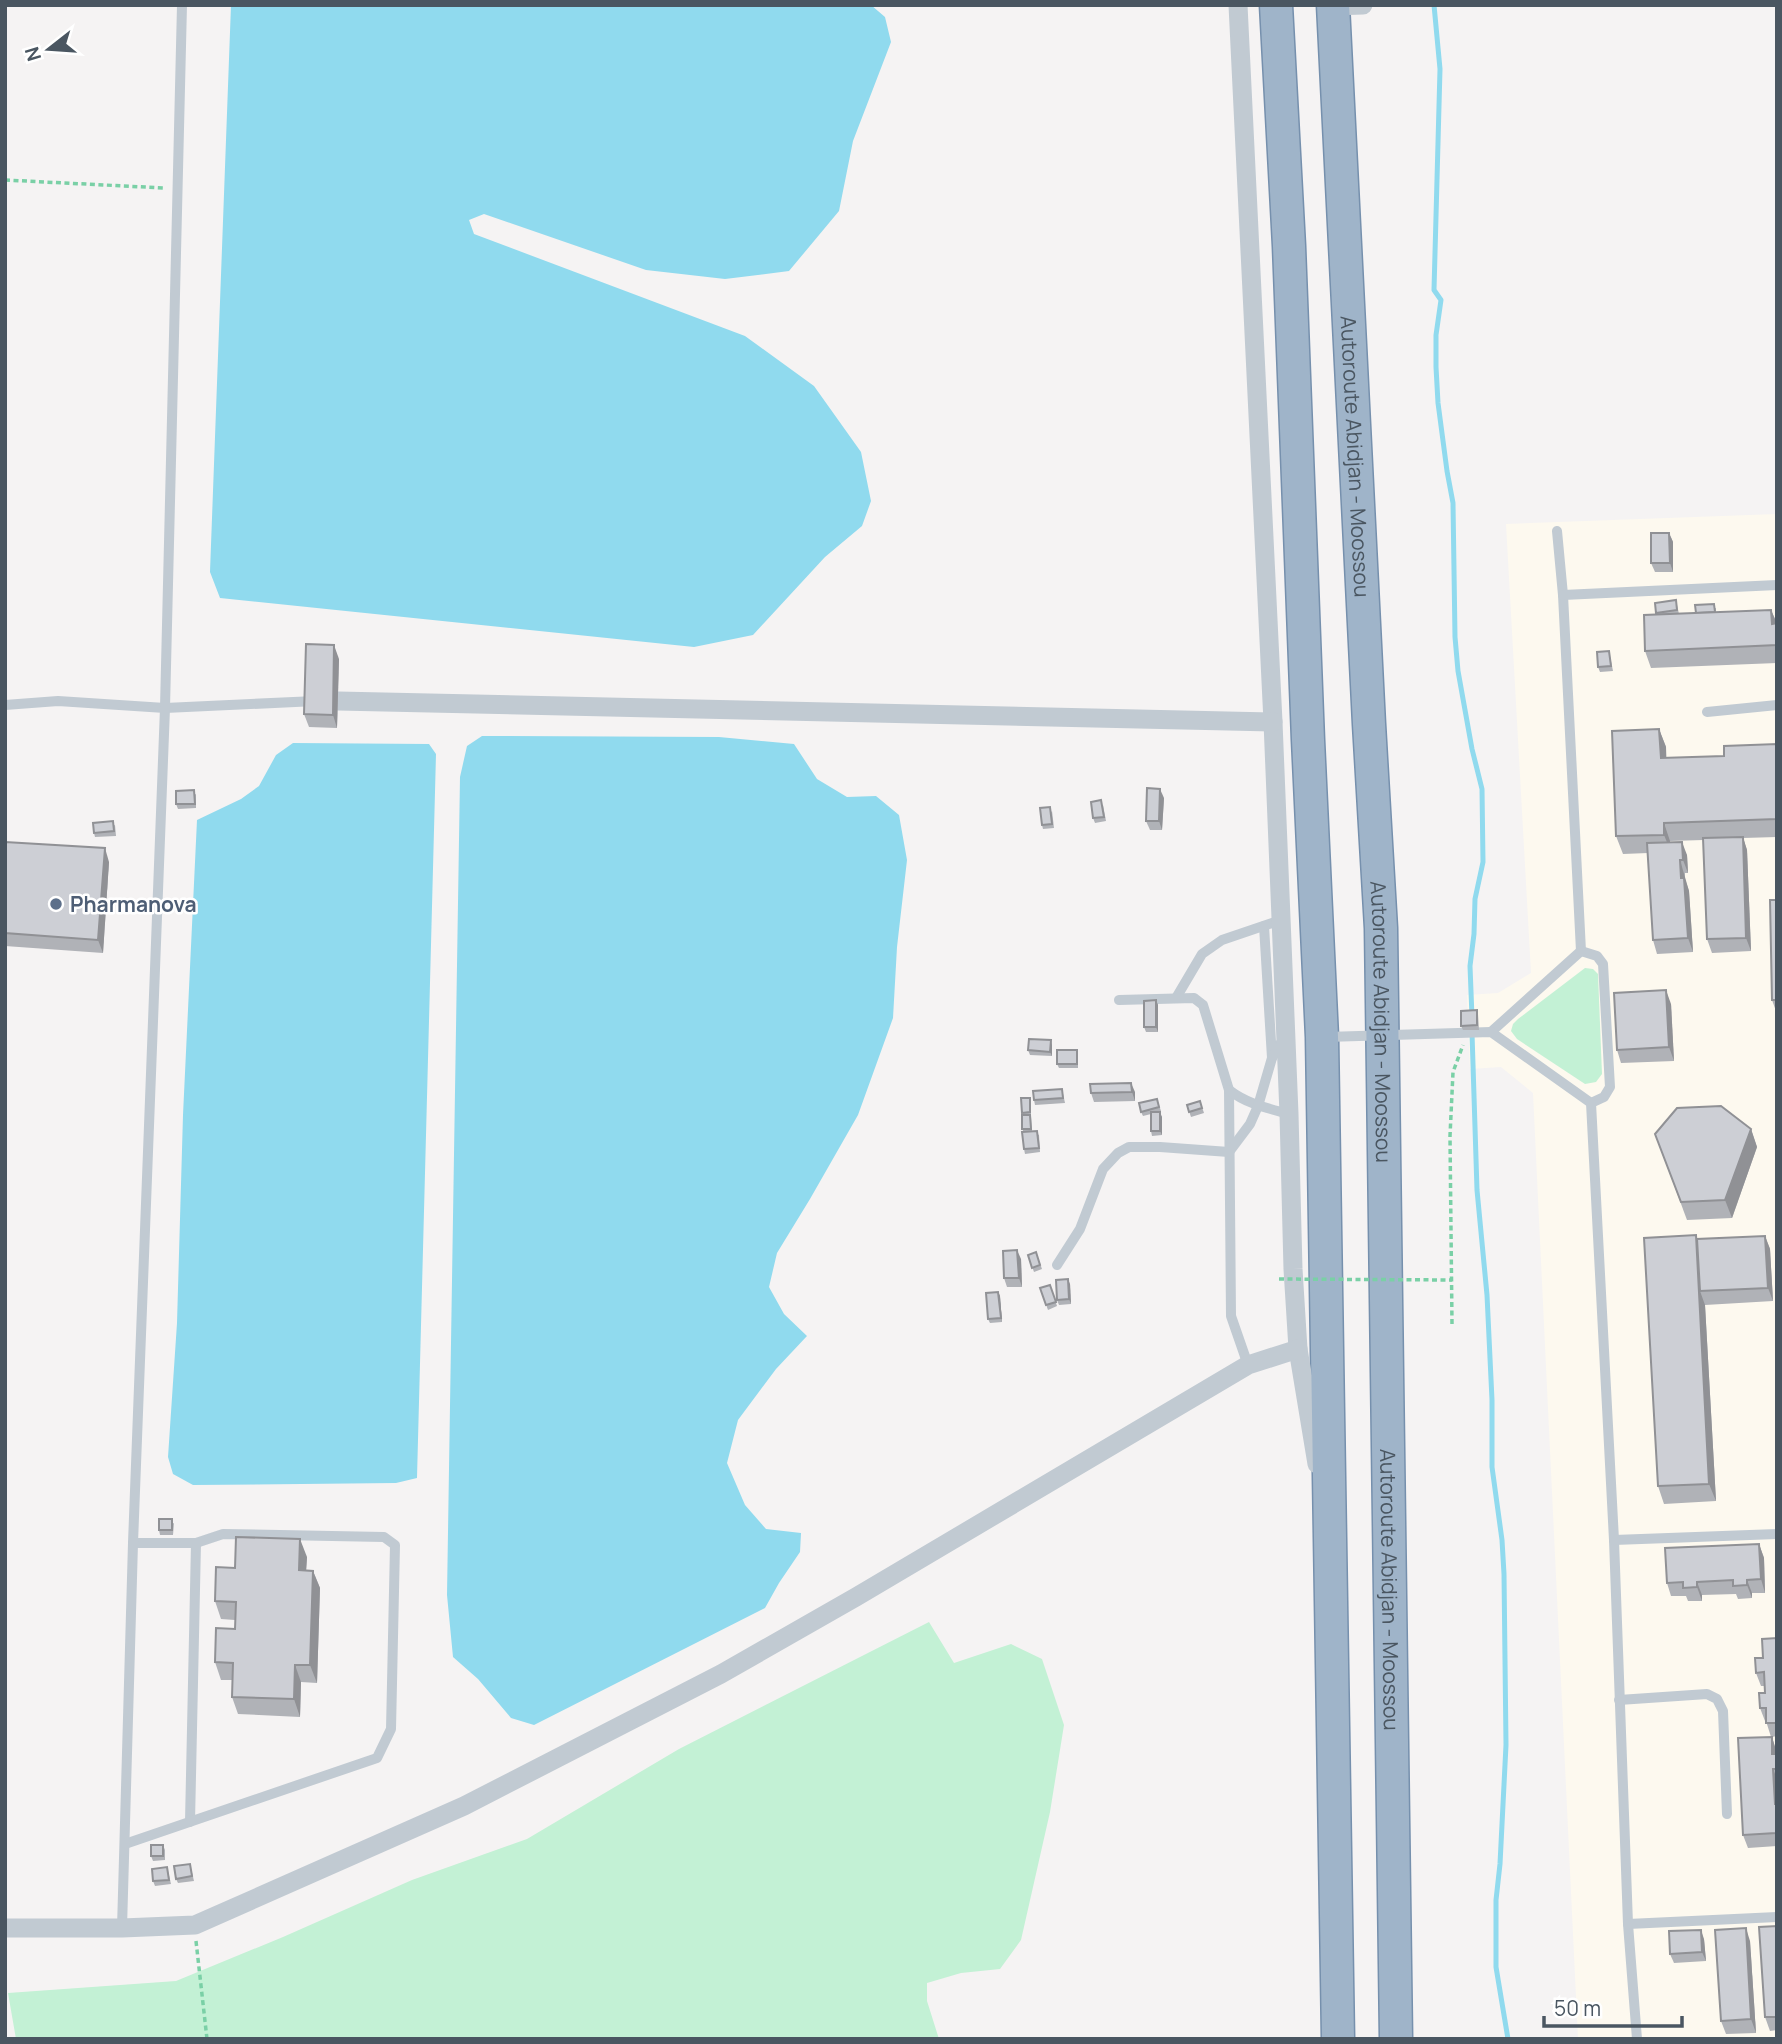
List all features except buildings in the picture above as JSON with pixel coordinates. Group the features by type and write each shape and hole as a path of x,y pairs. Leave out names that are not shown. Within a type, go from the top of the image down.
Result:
{"highway":[{"path":"1276,5 1289,246 1322,1037 1338,2039"},
{"name":"Autoroute Abidjan - Moossou","path":"1343,6 1369,723 1381,928 1384,1036 1395,2039"}],"street":[{"path":"1238,5 1273,722 1272,923 1285,1036 1298,1349 1317,1469 1324,1748 1335,1851"},
{"path":"338,701 1273,722"},
{"path":"5,1928 195,1925 464,1806 721,1674 1248,1365 1298,1349"}],"lane":[{"path":"122,1928 133,1543 165,708 182,5"},
{"path":"1558,531 1581,951"},
{"path":"1563,596 1775,584"},
{"path":"5,705 58,701 165,708 338,701"},
{"path":"1707,712 1777,705"},
{"path":"1176,998 1202,954 1222,940 1272,923 1272,1058"},
{"path":"1491,1032 1581,951"},
{"path":"1581,951 1597,956 1603,964 1610,1087 1604,1097 1591,1103"},
{"path":"1119,1000 1194,998 1203,1005 1229,1090 1231,1316 1248,1365"},
{"path":"1322,1037 1491,1032 1591,1103"},
{"path":"1229,1152 1250,1124 1272,1058 1285,1036"},
{"path":"1229,1090 1244,1101 1289,1114"},
{"path":"1591,1103 1614,1540 1628,1924 1637,2039"},
{"path":"1057,1265 1080,1229 1103,1169 1118,1153 1129,1147 1229,1152"},
{"path":"125,1844 377,1758 391,1729 395,1545 384,1537 223,1534 196,1543 133,1543"},
{"path":"1614,1540 1777,1534"},
{"path":"190,1822 196,1543"},
{"path":"1619,1700 1707,1694 1717,1699 1723,1711 1727,1814"},
{"path":"1628,1924 1777,1917"}],"path":[{"path":"5,180 177,189"},
{"path":"1452,1324 1450,1136 1453,1072 1468,1033"},
{"path":"1279,1279 1452,1280"},
{"path":"195,1925 207,2039"}],"shaded area":[{"path":"1777,514 1777,2039 1578,2039 1533,1093 1501,1067 1470,1069 1467,995 1498,993 1531,973 1506,524"}],"green space":[{"path":"1585,968 1593,969 1598,974 1602,1074 1596,1082 1585,1084 1517,1039 1511,1031 1518,1019"},
{"path":"929,1622 954,1663 1011,1644 1042,1659 1064,1725 1050,1812 1021,1940 1000,1969 961,1973 927,1983 927,2001 939,2039 16,2039 8,1993 176,1981 412,1880 527,1839 679,1749"}],"water":[{"path":"231,5 871,5 885,17 891,42 853,141 839,211 789,271 725,279 646,270 484,214 469,220 474,234 745,336 814,386 861,452 871,501 862,526 825,557 753,635 694,647 220,598 210,572"},
{"path":"482,736 719,737 794,744 817,779 847,797 876,796 899,815 907,860 897,947 893,1018 858,1115 777,1253 769,1287 784,1314 807,1336 776,1369 738,1420 727,1463 745,1505 766,1529 801,1533 800,1552 765,1608 534,1725 511,1718 478,1679 453,1657 447,1595 460,777 467,746"},
{"path":"293,743 429,744 436,754 417,1478 396,1483 193,1485 173,1474 168,1457 177,1323 183,1115 197,820 241,799 259,786 276,755"}],"waterway":[{"path":"1434,5 1440,69 1434,290 1441,300 1436,335 1438,403 1453,503 1458,671 1482,789 1483,862 1475,899 1470,966 1472,1017"},
{"path":"1472,1033 1477,1190 1487,1295 1492,1400 1492,1467 1504,1574 1506,1745 1496,1900 1496,1967 1508,2039"}],"place":[{"name":"Pharmanova","path":"56,904"}]}
